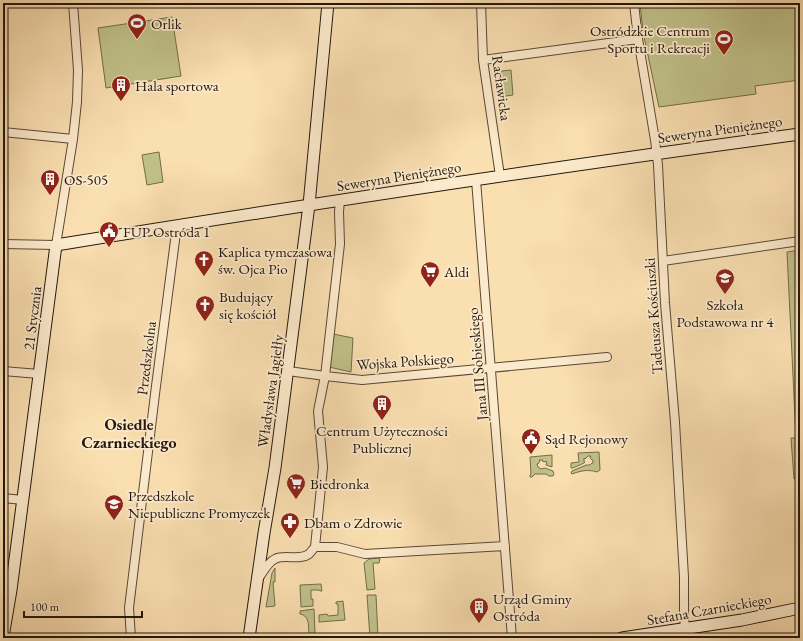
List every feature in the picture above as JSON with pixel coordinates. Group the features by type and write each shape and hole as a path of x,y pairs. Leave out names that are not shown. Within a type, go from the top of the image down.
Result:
{"street":[{"name":"21 Stycznia","path":"3,637 11,590 56,245 73,138 77,102 78,85 73,3"},
{"name":"Władysława Jagiełły","path":"249,638 275,468 309,205 328,3"},
{"name":"Racławicka","path":"481,3 483,60 500,176"},
{"name":"Tadeusza Kościuszki","path":"634,3 638,39 658,165 665,302 675,422 684,580 685,629"},
{"path":"483,60 638,39"},
{"path":"3,132 73,138"},
{"name":"Seweryna Pieniężnego","path":"3,244 56,245 500,176 800,134"},
{"name":"Jana III Sobieskiego","path":"476,180 512,638"},
{"path":"257,580 266,567 275,558 301,557 309,555 315,547 323,466 318,411 325,376 340,244 340,200"},
{"name":"Przedszkolna","path":"131,638 129,608 177,225"},
{"path":"663,261 800,241"},
{"name":"Wojska Polskiego","path":"288,371 362,380 607,357"},
{"path":"3,371 39,374"},
{"path":"3,498 23,500"},
{"path":"315,547 337,547 365,554 505,546"},
{"name":"Stefana Czarnieckiego","path":"622,638 742,620 800,608"}],"green space":[{"name":"Ostródzkie Centrum Sportu i Rekreacji","path":"640,3 800,3 800,80 755,86 756,94 659,107 643,32"},
{"path":"172,17 181,76 106,88 98,28"},
{"path":"511,70 513,95 499,97 497,79 502,71"},
{"path":"159,152 163,182 147,185 142,155"},
{"path":"800,250 800,478 794,479 791,438 796,438 787,252"},
{"path":"333,334 353,338 351,372 329,367"},
{"path":"599,452 600,470 597,472 581,471 571,473 572,471 593,463 593,460 590,458 591,456 588,456 585,459 584,458 584,463 571,468 571,463 579,462 578,453"},
{"path":"552,455 552,467 546,465 546,461 542,461 543,460 539,460 540,461 537,464 541,469 545,468 553,471 553,476 546,474 535,474 530,477 530,457"},
{"path":"379,558 379,563 373,563 375,589 367,590 364,563 369,559"},
{"path":"275,568 275,582 273,582 275,606 266,607 272,573"},
{"path":"321,584 322,591 311,590 313,606 301,607 300,585"},
{"path":"367,595 376,595 378,637 370,638"},
{"path":"343,601 345,620 319,622 319,615 338,615 338,604 336,604 336,602"},
{"path":"314,609 314,638 309,638 309,627 306,617 300,614 300,611"}],"place":[{"name":"Orlik","path":"137,40"},
{"name":"Ostródzkie Centrum Sportu i Rekreacji","path":"724,56"},
{"name":"Hala sportowa","path":"121,102"},
{"name":"OS-505","path":"50,196"},
{"name":"FUP Ostróda 1","path":"109,248"},
{"name":"Kaplica tymczasowa św. Ojca Pio","path":"204,277"},
{"name":"Aldi","path":"430,288"},
{"name":"Szkoła Podstawowa nr 4","path":"725,295"},
{"name":"Budujący się kościół","path":"205,322"},
{"name":"Centrum Użyteczności Publicznej","path":"382,421"},
{"name":"Sąd Rejonowy","path":"531,455"},
{"name":"Biedronka","path":"296,500"},
{"name":"Przedszkole Niepubliczne Promyczek","path":"114,521"},
{"name":"Dbam o Zdrowie","path":"290,539"},
{"name":"Urząd Gminy Ostróda","path":"479,624"}],"district":[{"name":"Osiedle Czarnieckiego","path":"129,433"}]}
